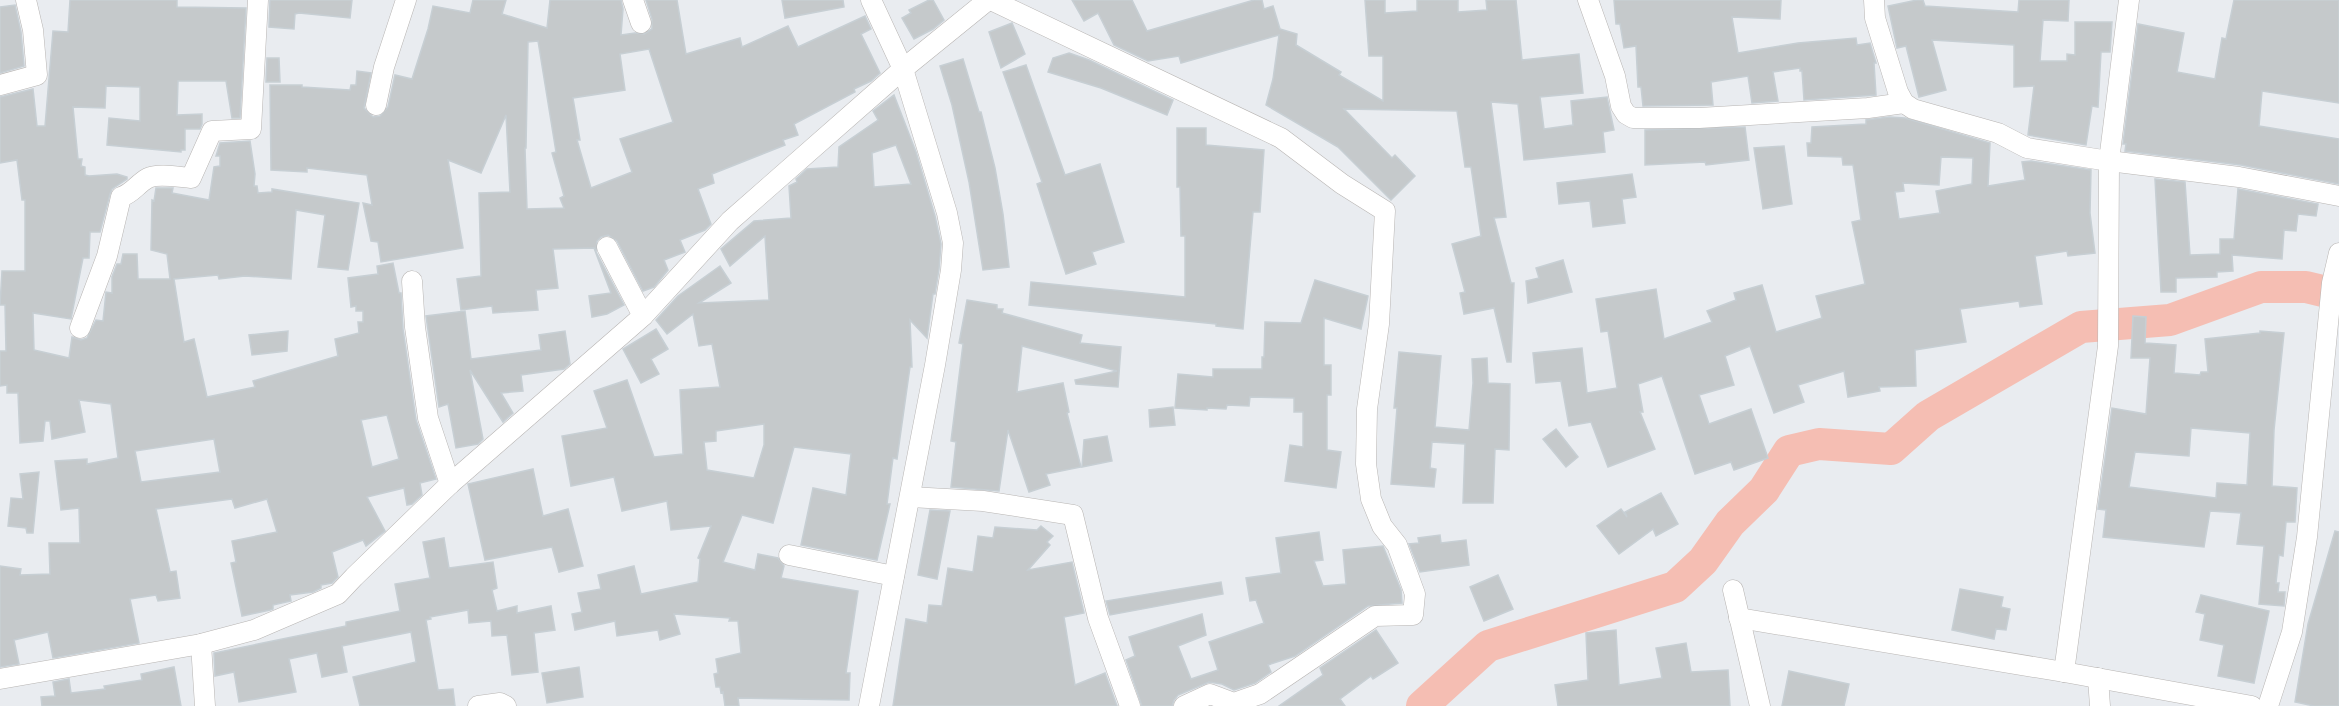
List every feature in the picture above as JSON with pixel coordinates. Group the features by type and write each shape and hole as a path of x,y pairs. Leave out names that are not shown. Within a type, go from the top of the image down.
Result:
{"street":[{"path":"0,85 37,75 33,30 26,0"},
{"path":"80,328 107,256 122,197 132,193 139,184 151,176 191,178 212,131 250,129 258,0"},
{"path":"376,105 384,67 406,0"},
{"path":"633,0 641,23"},
{"path":"869,706 910,497 951,270 953,243 947,213 903,69 871,0"},
{"path":"0,680 201,644 254,630 338,594 450,484 643,316 730,221 903,69 990,0 1281,138 1342,184 1385,211 1379,324 1366,409 1366,464 1371,499 1382,526 1397,546 1415,594 1413,615 1375,616 1260,694 1234,702 1210,694 1184,706"},
{"path":"1588,0 1615,76 1621,106 1626,114 1633,118 1699,118 1858,109 1904,103"},
{"path":"1874,0 1875,18 1898,92 1904,103 1913,109 1998,134 2027,148 2109,162 2239,177 2339,196"},
{"path":"2064,672 2108,346 2109,162 2129,0"},
{"path":"607,247 643,316"},
{"path":"2268,706 2292,632 2304,558 2332,291 2339,253"},
{"path":"412,281 415,327 428,418 450,484"},
{"path":"910,497 983,501 1073,515 1098,618 1130,706"},
{"path":"789,555 894,576"},
{"path":"1733,590 1761,706"},
{"path":"1740,618 2252,706"},
{"path":"201,644 205,706"},
{"path":"2098,678 2100,706"},
{"path":"478,706 500,703 506,706"}],"building":[{"path":"70,0 177,0 177,7 246,8 240,118 232,118 226,81 178,81 177,115 202,114 200,129 185,129 185,150 181,152 107,145 109,118 140,121 140,87 106,86 105,108 73,107 78,159 82,159 81,166 85,167 85,175 117,174 127,179 112,189 100,232 90,232 89,258 83,258 71,319 33,313 34,350 69,358 72,337 81,340 87,338 96,320 103,321 106,292 112,293 112,277 117,264 121,264 123,254 137,254 138,279 170,279 167,254 151,250 152,200 154,201 156,188 173,188 172,193 209,200 214,167 220,166 220,156 216,156 220,143 250,141 255,174 254,186 257,186 258,193 272,192 272,189 359,203 348,270 318,267 325,215 296,210 291,279 245,276 219,279 218,275 174,279 184,342 194,339 207,397 255,387 253,381 338,356 335,339 359,333 358,322 363,322 363,311 356,311 356,306 351,307 348,278 378,274 377,266 393,263 399,293 401,293 403,329 416,420 436,479 420,483 422,495 412,504 407,505 404,488 367,497 385,531 366,546 363,540 332,552 338,577 332,583 321,585 321,588 313,592 290,595 291,601 273,605 273,609 242,616 231,563 236,562 232,541 277,532 267,499 235,508 232,499 156,509 170,572 176,571 180,598 158,601 156,595 130,599 139,643 53,658 48,632 14,640 19,664 0,667 0,566 21,569 20,575 50,574 49,543 80,543 79,508 61,510 55,461 87,459 87,464 118,458 111,404 79,400 85,432 52,439 50,421 45,421 43,441 20,443 18,393 7,393 7,385 0,386 0,351 6,351 5,305 0,305 2,271 25,271 25,200 22,200 17,160 0,163 0,97 33,89 37,126 45,126 53,31 68,32","holes":["387,415 399,459 372,467 361,420","214,439 220,472 141,482 135,451"]},
{"path":"270,0 352,0 350,18 299,13 295,14 294,29 269,27"},
{"path":"473,0 506,0 502,14 547,28 550,0 621,0 623,9 621,35 644,34 652,29 652,19 646,0 677,0 686,54 740,38 742,47 788,26 798,47 865,16 871,29 861,34 880,73 871,81 854,89 855,92 794,124 798,135 783,140 785,145 712,174 714,183 698,189 711,224 705,230 680,240 685,252 664,260 668,270 654,287 643,291 617,241 608,235 601,237 597,241 596,252 624,305 607,314 592,317 589,296 611,293 594,248 553,249 558,288 536,290 538,310 493,313 492,306 461,310 457,279 481,276 479,193 510,192 506,115 481,173 448,160 463,248 381,262 378,242 371,241 363,203 372,205 367,175 307,168 307,172 271,170 270,85 302,85 302,87 350,90 351,85 356,85 357,71 371,73 364,108 373,117 380,116 388,107 395,75 412,79 433,6 470,13","holes":["538,41 556,152 552,153 564,196 560,198 564,208 527,209 525,148 528,42","649,49 673,122 620,139 632,172 591,188 577,140 580,140 573,98 625,90 620,54"]},
{"path":"782,0 843,0 844,7 785,18"},
{"path":"933,0 944,20 914,39 902,18 911,13 909,10"},
{"path":"1072,0 1132,0 1147,31 1254,0 1262,0 1264,9 1273,6 1280,29 1297,34 1296,45 1341,72 1339,75 1383,101 1383,56 1369,56 1365,0 1385,0 1385,13 1417,11 1417,0 1458,0 1458,12 1487,10 1486,0 1516,0 1522,60 1579,54 1583,93 1540,97 1544,129 1573,125 1571,101 1607,97 1614,130 1603,132 1605,152 1524,160 1518,104 1491,102 1506,217 1494,218 1511,283 1514,283 1511,362 1507,362 1494,308 1464,314 1460,293 1465,292 1452,244 1481,236 1471,167 1465,167 1457,111 1344,109 1392,158 1395,155 1415,176 1391,200 1338,147 1266,105 1273,79 1279,35 1181,63 1179,56 1148,61 1114,45 1098,13 1084,21"},
{"path":"1614,0 1781,0 1780,19 1732,17 1738,53 1798,43 1856,38 1857,45 1870,43 1876,63 1874,63 1876,95 1804,100 1800,68 1773,72 1778,101 1752,103 1748,76 1711,82 1713,105 1643,106 1641,87 1638,87 1636,46 1624,48 1620,24 1616,24"},
{"path":"1923,0 1925,6 2018,12 2019,0 2069,0 2068,21 2043,20 2040,61 2067,61 2067,54 2075,55 2075,22 2112,22 2110,52 2101,52 2098,107 2092,106 2086,145 2028,135 2034,86 2014,87 2014,45 1932,40 1946,90 1919,97 1906,46 1897,48 1888,6"},
{"path":"2234,0 2339,0 2339,103 2262,91 2259,126 2339,139 2339,184 2241,165 2125,151 2126,144 2123,144 2138,24 2184,33 2177,72 2215,79 2222,38 2226,39"},
{"path":"15,5 21,32 24,66 0,73 0,7"},
{"path":"1012,23 1025,54 1001,68 989,32"},
{"path":"1069,53 1089,60 1173,100 1167,115 1101,88 1048,72 1053,58"},
{"path":"267,58 279,58 280,82 266,82"},
{"path":"963,59 979,112 981,112 995,168 1009,267 983,270 969,182 952,105 940,66"},
{"path":"1026,65 1065,175 1100,164 1124,242 1092,252 1096,264 1066,274 1037,184 1042,182 1003,72"},
{"path":"894,95 916,152 941,244 927,338 910,320 912,367 910,367 897,459 893,458 887,504 890,504 877,560 801,545 813,488 846,495 851,454 794,447 773,523 742,515 723,562 755,570 758,554 778,558 784,566 781,578 858,591 846,673 850,673 849,700 738,698 739,706 725,706 723,692 721,693 720,687 716,687 714,674 718,673 716,659 741,653 738,621 729,621 730,618 674,614 680,634 660,640 658,630 617,636 615,621 575,630 572,614 582,612 578,593 601,589 598,575 634,566 641,594 698,582 700,559 698,558 711,526 671,530 667,501 622,511 614,477 571,486 562,436 607,428 594,391 627,380 654,457 683,454 680,390 720,387 712,344 699,346 693,314 667,334 656,320 678,296 720,266 731,283 699,303 769,300 765,236 730,266 721,249 754,221 791,218 789,186 797,182 796,179 807,169 838,167 839,147 878,120 873,111","holes":["896,145 911,184 874,187 872,153","764,424 764,445 754,478 707,470 704,442 716,441 716,431"]},
{"path":"1889,117 1905,118 1990,143 1988,186 2025,180 2022,162 2031,161 2091,170 2090,213 2095,253 2068,256 2067,251 2035,256 2042,304 2020,307 2019,301 1960,309 1966,342 1915,350 1916,386 1879,387 1880,391 1848,397 1844,371 1798,385 1804,402 1774,413 1750,346 1725,356 1734,385 1699,395 1709,424 1751,409 1768,458 1734,470 1731,462 1695,474 1662,376 1638,384 1643,412 1640,412 1655,449 1608,467 1591,422 1569,426 1561,381 1536,383 1533,353 1582,348 1587,393 1617,388 1608,331 1601,332 1596,299 1656,289 1664,339 1712,322 1707,311 1736,300 1734,293 1762,285 1776,332 1822,318 1816,296 1865,284 1852,222 1861,220 1853,165 1843,165 1842,157 1808,156 1807,143 1811,143 1812,127 1866,124 1866,120","holes":["1941,157 1973,158 1972,184 1936,191 1940,213 1899,219 1895,192 1904,191 1903,183 1939,185"]},
{"path":"1745,127 1749,160 1706,165 1705,162 1645,165 1645,130"},
{"path":"1177,128 1206,128 1206,145 1264,150 1260,212 1253,212 1243,329 1216,326 1216,324 1029,305 1031,282 1185,297 1185,236 1181,236 1180,187 1177,187"},
{"path":"1784,146 1792,204 1763,209 1754,148"},
{"path":"1632,174 1636,197 1622,199 1625,223 1593,227 1590,201 1559,204 1557,183"},
{"path":"2155,179 2185,182 2190,255 2220,254 2220,239 2234,239 2238,189 2318,204 2316,216 2298,214 2296,231 2284,230 2282,259 2232,255 2233,271 2217,272 2217,277 2176,278 2176,292 2161,292"},
{"path":"1563,260 1572,292 1528,303 1526,281 1539,278 1536,268"},
{"path":"1315,280 1368,296 1361,329 1324,318 1324,365 1331,365 1331,395 1327,395 1327,450 1341,452 1336,488 1285,481 1290,445 1303,447 1303,412 1294,412 1294,398 1250,397 1249,406 1227,405 1226,409 1175,408 1178,374 1213,377 1213,369 1262,369 1265,322 1301,323"},
{"path":"967,300 997,305 997,309 1003,309 1002,313 1082,335 1080,343 1121,347 1118,387 1076,384 1075,380 1117,371 1022,346 1017,392 1063,383 1069,412 1067,413 1081,467 1046,474 1050,485 1029,492 1008,430 999,491 951,487 956,442 951,441 963,344 959,343"},
{"path":"465,311 471,359 541,350 539,335 565,331 570,364 564,369 521,375 523,391 501,393 513,413 503,422 470,370 483,439 478,444 456,448 448,404 439,407 426,316"},
{"path":"2133,316 2146,317 2145,343 2176,345 2174,373 2200,375 2201,372 2208,372 2205,339 2260,333 2260,331 2284,333 2274,430 2272,486 2297,488 2295,522 2286,522 2283,556 2279,555 2276,583 2279,583 2278,592 2285,592 2284,606 2259,604 2264,546 2237,544 2241,513 2210,511 2204,547 2103,537 2106,510 2098,509 2112,408 2146,414 2150,358 2131,358","holes":["2191,428 2250,433 2247,485 2217,483 2216,498 2129,487 2135,452 2189,456"]},
{"path":"656,329 668,349 651,359 659,374 641,383 623,349"},
{"path":"288,331 287,351 252,355 249,335"},
{"path":"1399,352 1441,356 1435,427 1469,430 1473,383 1472,359 1487,358 1488,383 1510,384 1509,450 1495,449 1493,503 1463,503 1465,444 1432,442 1430,468 1436,469 1434,487 1391,484"},
{"path":"1173,407 1175,425 1150,427 1149,410"},
{"path":"1556,429 1578,457 1566,467 1543,439"},
{"path":"1107,436 1112,461 1082,467 1084,440"},
{"path":"533,469 543,516 568,509 583,566 559,572 552,547 485,560 468,484"},
{"path":"39,472 33,533 27,533 26,528 8,526 11,498 23,499 20,474"},
{"path":"1661,493 1678,524 1656,536 1653,529 1619,554 1597,526 1621,509 1627,517 1625,512"},
{"path":"930,510 950,511 937,579 918,575"},
{"path":"1041,526 1053,536 1047,542 1050,545 1028,570 1072,562 1084,613 1064,617 1075,685 1105,673 1117,706 893,706 906,619 927,623 929,605 942,606 948,568 973,572 978,536 993,538 995,527 1037,530"},
{"path":"2335,531 2339,532 2339,706 2314,706 2295,702 2308,624"},
{"path":"1319,532 1323,560 1314,561 1323,586 1346,584 1343,550 1383,546 1401,590 1402,603 1368,606 1295,656 1268,665 1271,672 1255,683 1234,690 1222,684 1209,682 1178,695 1172,706 1142,706 1126,660 1135,656 1129,637 1202,614 1206,635 1178,646 1191,679 1218,670 1209,642 1264,623 1256,600 1250,601 1246,578 1281,573 1276,538"},
{"path":"1440,535 1441,543 1466,540 1469,565 1420,572 1409,544 1419,543 1418,538"},
{"path":"444,538 449,568 493,562 497,588 492,590 497,611 517,606 517,613 551,606 555,630 534,633 538,672 512,675 507,635 492,636 491,621 469,623 468,610 430,617 431,619 426,620 438,690 453,689 455,706 360,706 353,677 416,662 411,632 342,646 347,672 322,677 317,653 289,659 296,692 239,702 234,672 215,676 214,653 346,626 346,622 400,611 395,584 430,578 423,542"},
{"path":"1498,575 1513,609 1484,621 1470,587"},
{"path":"1221,582 1223,594 1110,615 1106,601"},
{"path":"1960,589 2003,597 2001,607 2010,609 2006,630 1996,629 1994,639 1952,630"},
{"path":"2201,595 2269,611 2254,683 2218,676 2224,645 2200,640 2205,614 2196,612"},
{"path":"1376,630 1398,663 1373,679 1371,676 1340,699 1345,706 1279,706 1323,675 1320,668"},
{"path":"1616,630 1619,685 1662,678 1656,648 1686,643 1691,672 1728,670 1730,706 1558,706 1555,685 1588,680 1586,633"},
{"path":"174,667 181,706 42,706 41,697 55,696 53,682 69,679 71,693 105,689 104,686 142,680 141,674"},
{"path":"579,667 583,697 547,703 542,673"},
{"path":"1789,671 1849,684 1844,706 1782,706"}],"waterway":[{"path":"1422,706 1488,646 1675,587 1703,561 1730,523 1764,490 1789,451 1819,444 1891,449 1928,416 2081,327 2170,320 2261,287 2306,287 2339,295"}]}
